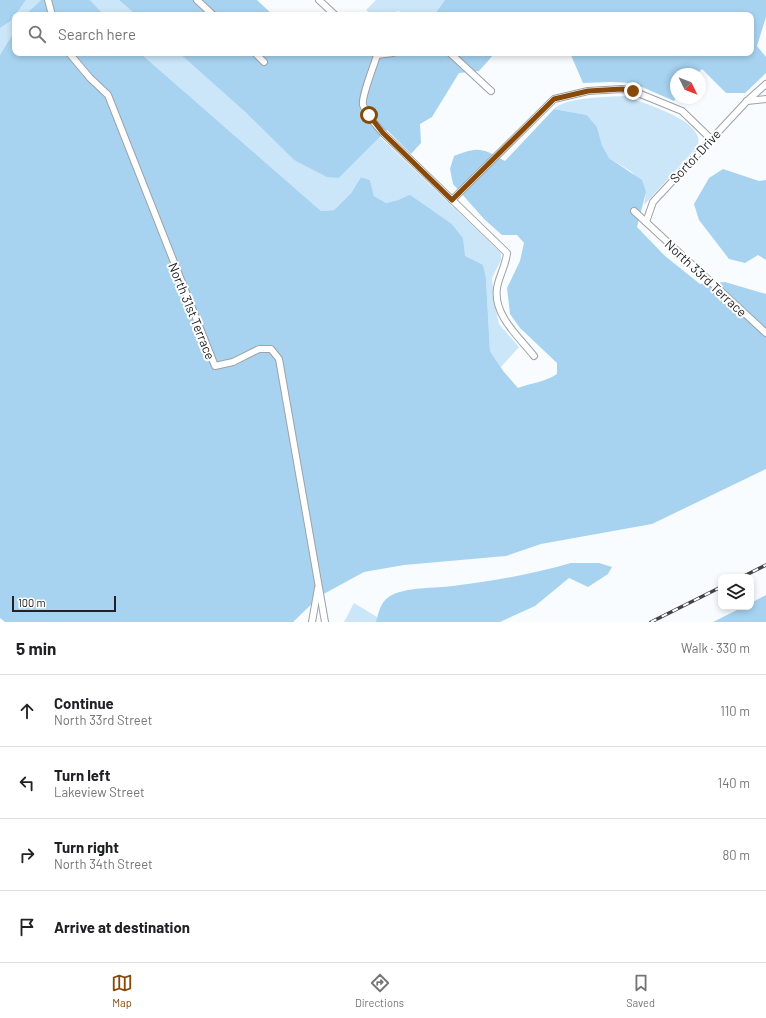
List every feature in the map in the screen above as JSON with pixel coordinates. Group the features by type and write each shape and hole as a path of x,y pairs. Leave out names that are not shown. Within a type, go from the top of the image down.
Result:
{"street":[{"path":"48,0 51,12"},
{"path":"197,0 210,12"},
{"path":"319,0 332,12"},
{"name":"North 31st Terrace","path":"72,56 90,78 108,95 215,366 233,362 259,349 271,349 279,359 325,622"},
{"path":"258,56 264,62"},
{"path":"376,56 371,77 362,97 363,105 383,133 507,253 505,266 497,289 500,314 534,356"},
{"path":"453,56 491,91"},
{"name":"Sortor Drive","path":"646,222 653,202 711,139 766,84"},
{"path":"452,200 554,99 588,91 622,89 633,91 682,112 711,139"},
{"path":"748,101 766,99"},
{"path":"634,211 646,222"},
{"name":"North 33rd Terrace","path":"646,222 766,333"},
{"name":"North 31st Terrace","path":"312,622 319,584"}],"shaded area":[{"path":"0,0 26,0 17,12 12,12 11,21 0,28"},
{"path":"26,0 41,0 28,12 17,12"},
{"path":"41,0 90,0 101,12 28,12"},
{"path":"90,0 119,0 133,12 101,12"},
{"path":"119,0 257,0 270,12 133,12"},
{"path":"376,0 445,0 436,12 369,12 366,10"},
{"path":"445,0 766,0 766,17 757,46 766,57 766,73 745,93 726,93 706,73 706,68 670,68 670,99 633,83 583,83 571,56 754,56 754,12 436,12"},
{"path":"12,20 12,35 0,55 0,28"},
{"path":"12,35 12,56 143,56 321,211 334,210 351,193 361,177 370,180 374,196 386,203 410,195 452,224 463,238 465,256 483,265 486,279 490,351 504,372 518,388 543,381 557,374 557,363 520,328 510,314 507,288 520,261 524,243 517,235 502,235 484,219 453,184 450,169 454,156 475,150 491,153 505,161 554,109 587,115 597,127 602,145 609,158 642,180 646,192 637,227 665,256 700,284 725,282 766,294 766,469 652,524 541,544 506,556 404,565 364,572 320,596 293,622 5,622 0,618 0,55"},
{"path":"143,56 182,56 244,111 294,160 339,178 380,137 501,253 501,260 492,278 494,301 499,324 519,347 501,367 490,351 486,279 464,256 463,238 452,224 410,196 386,203 374,196 370,180 361,177 351,193 334,210 321,211"},
{"path":"182,56 492,56 479,71 459,73 432,117 420,124 421,143 411,154 387,130 339,178 327,177 294,160 244,111"},
{"path":"625,96 677,117 694,130 698,137 698,146 644,205 646,192 632,172 609,158 602,145 597,127 587,115 554,109 560,105 577,100 598,97"},
{"path":"723,169 759,181 766,180 766,260 758,255 745,263 729,259 699,220 694,204 709,178"},
{"path":"571,563 599,563 612,567 608,574 588,587 569,578 535,606 500,622 376,622 380,608 384,601 396,593 412,589 453,586 528,574"},
{"path":"766,595 766,622 713,622 737,610 754,610 754,601"},
{"path":"354,603 377,617 379,622 344,622"}],"railway":[{"path":"748,574 766,565"},
{"path":"651,622 718,588"}],"route":[{"path":"369,115 383,133 452,200 554,99 588,91 622,89 633,91"}]}
